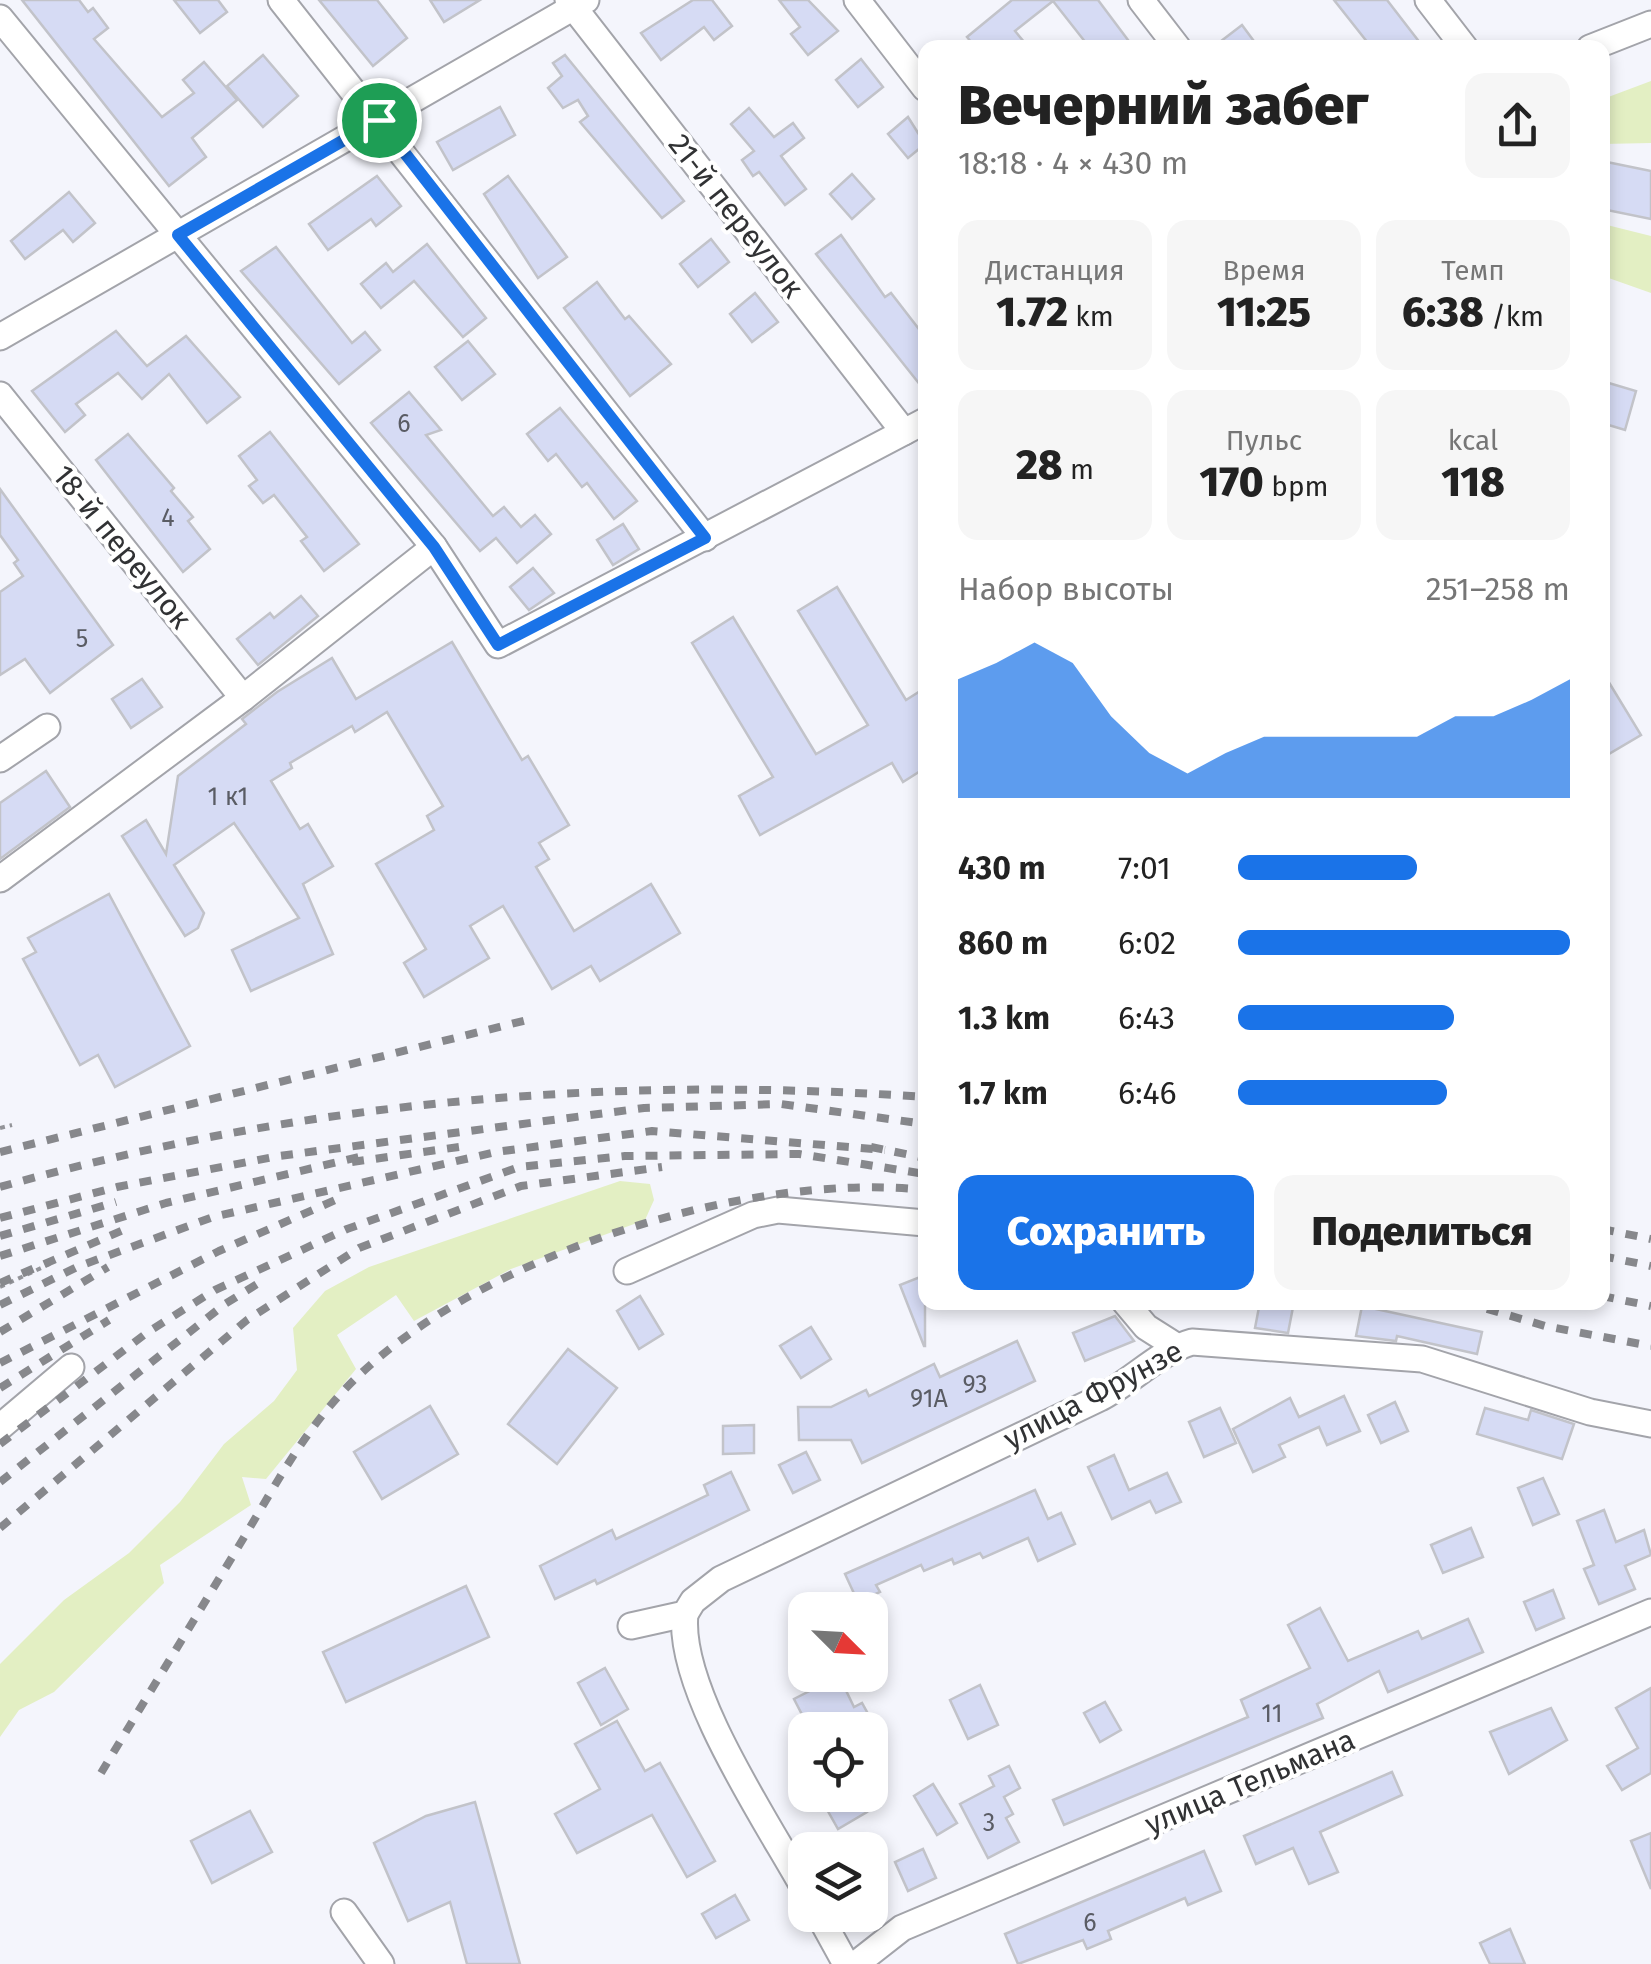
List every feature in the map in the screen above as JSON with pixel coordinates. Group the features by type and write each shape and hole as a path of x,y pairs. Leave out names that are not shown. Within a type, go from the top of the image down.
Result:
{"street":[{"path":"281,0 705,538"},
{"path":"857,0 918,79"},
{"path":"1141,0 1172,40"},
{"path":"1428,0 1459,40"},
{"path":"0,337 576,2"},
{"name":"21-й переулок","path":"576,2 914,427"},
{"path":"0,18 434,547 498,645 914,427"},
{"path":"1610,40 1651,24"},
{"name":"18-й переулок","path":"0,395 244,698"},
{"path":"0,879 244,698 434,547"},
{"path":"0,759 46,727"},
{"path":"627,1271 753,1215 778,1210 918,1221"},
{"path":"1132,1310 1146,1327 1176,1346"},
{"name":"улица Фрунзе","path":"685,1614 693,1601 721,1579 1133,1381 1176,1346 1209,1341 1422,1358 1590,1412 1651,1424"},
{"path":"0,1427 71,1368"},
{"name":"улица Тельмана","path":"856,1964 902,1928 1651,1612"},
{"path":"631,1626 685,1614 690,1668 734,1763 788,1860"},
{"path":"344,1912 381,1964"},
{"path":"828,1932 846,1964"}],"path":[{"path":"0,1128 12,1125"},
{"path":"0,1287 52,1263"}],"green space":[{"path":"1651,81 1651,143 1610,144 1610,96"},
{"path":"1610,226 1651,236 1651,293 1610,278"},
{"path":"620,1181 650,1184 654,1200 645,1220 511,1269 414,1321 396,1295 337,1335 356,1369 266,1479 242,1477 251,1505 160,1565 164,1583 54,1692 19,1710 0,1737 0,1664 64,1600 129,1553 180,1502 224,1444 274,1401 297,1370 293,1328 325,1291 369,1267"}],"building":[{"path":"22,0 79,0 88,12 93,8 108,28 94,39 162,117 194,93 183,80 204,62 237,100 192,138 206,157 169,186"},
{"path":"174,0 218,0 227,12 200,33"},
{"path":"319,0 377,0 407,38 373,66"},
{"path":"430,0 480,0 444,22"},
{"path":"693,0 712,0 732,26 714,40 704,27 661,60 641,33"},
{"path":"779,0 808,0 838,31 808,55 791,34 800,27"},
{"path":"1012,0 1098,0 1128,40 1084,40 1053,1 1015,31 1022,40 967,37"},
{"path":"1334,0 1387,0 1418,40 1366,40"},
{"path":"1242,25 1253,40 1222,40"},
{"path":"263,55 298,96 263,127 227,86"},
{"path":"565,55 684,201 662,218 580,122 588,116 578,100 563,108 548,88 562,76 553,63"},
{"path":"861,59 883,87 858,107 836,80"},
{"path":"500,107 515,135 453,170 437,142"},
{"path":"749,108 774,137 793,123 804,138 781,156 806,189 785,205 759,172 753,176 742,160 754,151 731,124"},
{"path":"908,117 918,133 918,150 908,158 888,134"},
{"path":"1610,163 1651,171 1651,219 1610,211"},
{"path":"852,174 874,199 852,219 830,194"},
{"path":"377,176 401,206 376,226 371,219 328,250 309,224"},
{"path":"508,176 567,257 538,278 484,194"},
{"path":"69,192 95,223 73,242 63,230 25,259 11,241"},
{"path":"841,235 885,297 891,293 918,328 918,382 816,254"},
{"path":"711,239 729,262 698,287 680,264"},
{"path":"427,244 486,318 463,337 414,281 381,308 361,284 386,263 393,272"},
{"path":"276,247 352,343 365,332 380,350 339,384 241,271"},
{"path":"597,282 625,319 629,316 671,364 630,396 564,308"},
{"path":"755,293 778,322 752,342 730,314"},
{"path":"116,331 147,366 186,336 240,397 207,423 169,374 142,399 118,373 76,404 85,415 65,432 32,391"},
{"path":"468,341 495,374 462,400 435,367"},
{"path":"1610,383 1636,391 1625,430 1610,425"},
{"path":"409,392 441,430 426,435 493,516 504,507 521,527 535,515 551,534 517,563 496,538 480,551 371,423"},
{"path":"560,408 637,501 614,519 587,483 582,487 556,454 548,461 527,434"},
{"path":"270,432 359,544 324,571 301,541 307,537 274,495 263,503 249,486 257,480 239,456"},
{"path":"128,434 174,488 171,491 193,517 188,521 210,549 183,572 96,460"},
{"path":"0,489 113,645 50,693 25,659 0,675 0,592 23,576 14,563 18,560 0,535"},
{"path":"623,524 639,549 613,565 597,540"},
{"path":"533,568 554,593 529,610 510,587"},
{"path":"837,587 906,700 918,692 918,772 903,782 892,763 760,835 739,796 773,777 692,643 733,617 816,754 868,725 798,611"},
{"path":"301,596 318,616 258,665 237,639 270,613 274,618"},
{"path":"452,642 522,760 528,756 569,825 539,843 549,859 536,867 574,931 651,884 680,933 600,981 591,966 552,989 503,906 470,926 489,958 424,997 404,963 426,949 376,864 434,830 427,816 443,806 387,712 355,732 352,726 290,763 292,768 271,781 300,829 308,824 333,866 303,884 333,954 251,991 232,950 299,918 234,823 174,865 204,913 198,928 185,936 122,836 146,820 166,854 178,776 246,724 242,719 277,692 332,658 356,699"},
{"path":"142,679 162,707 131,728 112,699"},
{"path":"1610,684 1641,735 1610,753"},
{"path":"46,771 70,807 0,859 0,803"},
{"path":"109,894 190,1046 115,1087 98,1055 80,1065 23,959 36,952 28,938"},
{"path":"918,1278 918,1310 925,1310 925,1346 924,1346 900,1285"},
{"path":"640,1296 663,1334 639,1349 617,1311"},
{"path":"1258,1310 1292,1310 1288,1333 1255,1328"},
{"path":"1361,1310 1380,1310 1482,1332 1477,1354 1397,1336 1396,1341 1356,1336"},
{"path":"1115,1316 1134,1341 1085,1361 1073,1333"},
{"path":"811,1327 831,1359 801,1378 780,1346"},
{"path":"1017,1341 1035,1381 862,1463 851,1440 799,1440 798,1407 831,1407 866,1390 869,1396 934,1364 940,1377"},
{"path":"568,1349 617,1388 557,1464 508,1424"},
{"path":"1344,1396 1360,1431 1327,1445 1319,1427 1279,1445 1285,1457 1253,1472 1233,1429 1290,1398 1299,1417"},
{"path":"1395,1402 1408,1431 1381,1443 1368,1415"},
{"path":"430,1406 458,1454 382,1499 354,1452"},
{"path":"1220,1408 1236,1443 1204,1457 1189,1422"},
{"path":"1485,1408 1528,1420 1531,1410 1574,1424 1562,1459 1477,1434"},
{"path":"754,1425 754,1453 723,1454 723,1426"},
{"path":"806,1452 820,1480 793,1493 779,1465"},
{"path":"1114,1455 1129,1490 1167,1473 1181,1502 1156,1513 1150,1501 1112,1519 1088,1467"},
{"path":"731,1472 749,1510 597,1584 595,1580 555,1599 540,1566 612,1530 616,1539 708,1495 704,1485"},
{"path":"1543,1478 1559,1514 1533,1525 1518,1488"},
{"path":"1035,1490 1048,1519 1061,1513 1075,1544 1038,1561 1028,1538 983,1558 980,1553 954,1564 952,1559 924,1571 921,1565 876,1585 880,1592 853,1592 845,1574"},
{"path":"1604,1510 1616,1542 1644,1530 1651,1555 1625,1566 1635,1589 1599,1604 1584,1569 1594,1565 1577,1521"},
{"path":"1471,1528 1483,1557 1443,1573 1431,1545"},
{"path":"466,1586 489,1637 346,1702 323,1652"},
{"path":"1553,1590 1564,1618 1536,1630 1524,1602"},
{"path":"1320,1608 1348,1661 1418,1631 1422,1639 1468,1619 1483,1652 1388,1692 1379,1671 1317,1704 1323,1718 1064,1825 1053,1800 1248,1717 1241,1700 1310,1668 1288,1625"},
{"path":"605,1668 628,1709 601,1725 578,1683"},
{"path":"980,1685 998,1725 968,1739 950,1700"},
{"path":"1651,1688 1651,1773 1622,1790 1607,1766 1638,1748 1616,1708"},
{"path":"808,1692 847,1692 854,1707 862,1703 867,1712 801,1712 794,1699"},
{"path":"1105,1702 1121,1730 1100,1742 1084,1713"},
{"path":"1551,1708 1567,1740 1509,1774 1490,1732"},
{"path":"617,1721 645,1771 660,1763 715,1861 687,1877 652,1815 577,1853 555,1814 600,1789 575,1744"},
{"path":"1009,1766 1020,1788 1004,1797 1013,1814 1006,1818 1019,1842 988,1858 960,1804 994,1786 989,1776"},
{"path":"1392,1772 1402,1795 1320,1832 1338,1872 1309,1884 1293,1848 1256,1864 1244,1836"},
{"path":"933,1784 957,1823 937,1835 914,1796"},
{"path":"475,1802 520,1964 467,1964 450,1902 408,1921 374,1843 426,1816"},
{"path":"250,1811 272,1852 212,1883 191,1841"},
{"path":"828,1812 867,1812 838,1829"},
{"path":"1651,1833 1651,1889 1631,1841"},
{"path":"923,1849 936,1878 908,1891 895,1862"},
{"path":"1204,1851 1221,1891 1188,1905 1185,1898 1108,1931 1111,1939 1087,1949 1083,1940 1018,1964 1005,1934"},
{"path":"735,1895 749,1920 716,1938 702,1914"},
{"path":"1510,1929 1525,1964 1490,1964 1480,1943"}],"railway":[{"path":"0,1152 535,1018"},
{"path":"0,1187 228,1134 458,1102 690,1090 918,1097"},
{"path":"0,1218 117,1187 279,1156 644,1108 781,1104 918,1123"},
{"path":"0,1305 77,1267 213,1217 496,1152 652,1131 885,1150"},
{"path":"352,1162 466,1146"},
{"path":"871,1147 918,1157"},
{"path":"0,1444 148,1332 215,1290 347,1229 519,1167 625,1156 799,1154 918,1173"},
{"path":"0,1256 166,1203 363,1156"},
{"path":"0,1528 247,1320 359,1248 521,1186 662,1167"},
{"path":"101,1773 295,1454 330,1406 383,1355 448,1309 523,1269 604,1236 688,1212 772,1195 852,1188 918,1190"},
{"path":"0,1363 219,1251 340,1198"},
{"path":"0,1236 116,1202"},
{"path":"0,1283 128,1228"},
{"path":"1610,1231 1651,1239"},
{"path":"1610,1258 1651,1266"},
{"path":"0,1332 108,1267"},
{"path":"0,1482 225,1304 262,1281"},
{"path":"1610,1298 1651,1306"},
{"path":"1491,1310 1545,1326 1651,1346"},
{"path":"0,1388 109,1320"}],"route":[{"path":"379,120 705,538 498,645 434,547 178,235 379,120"}]}
